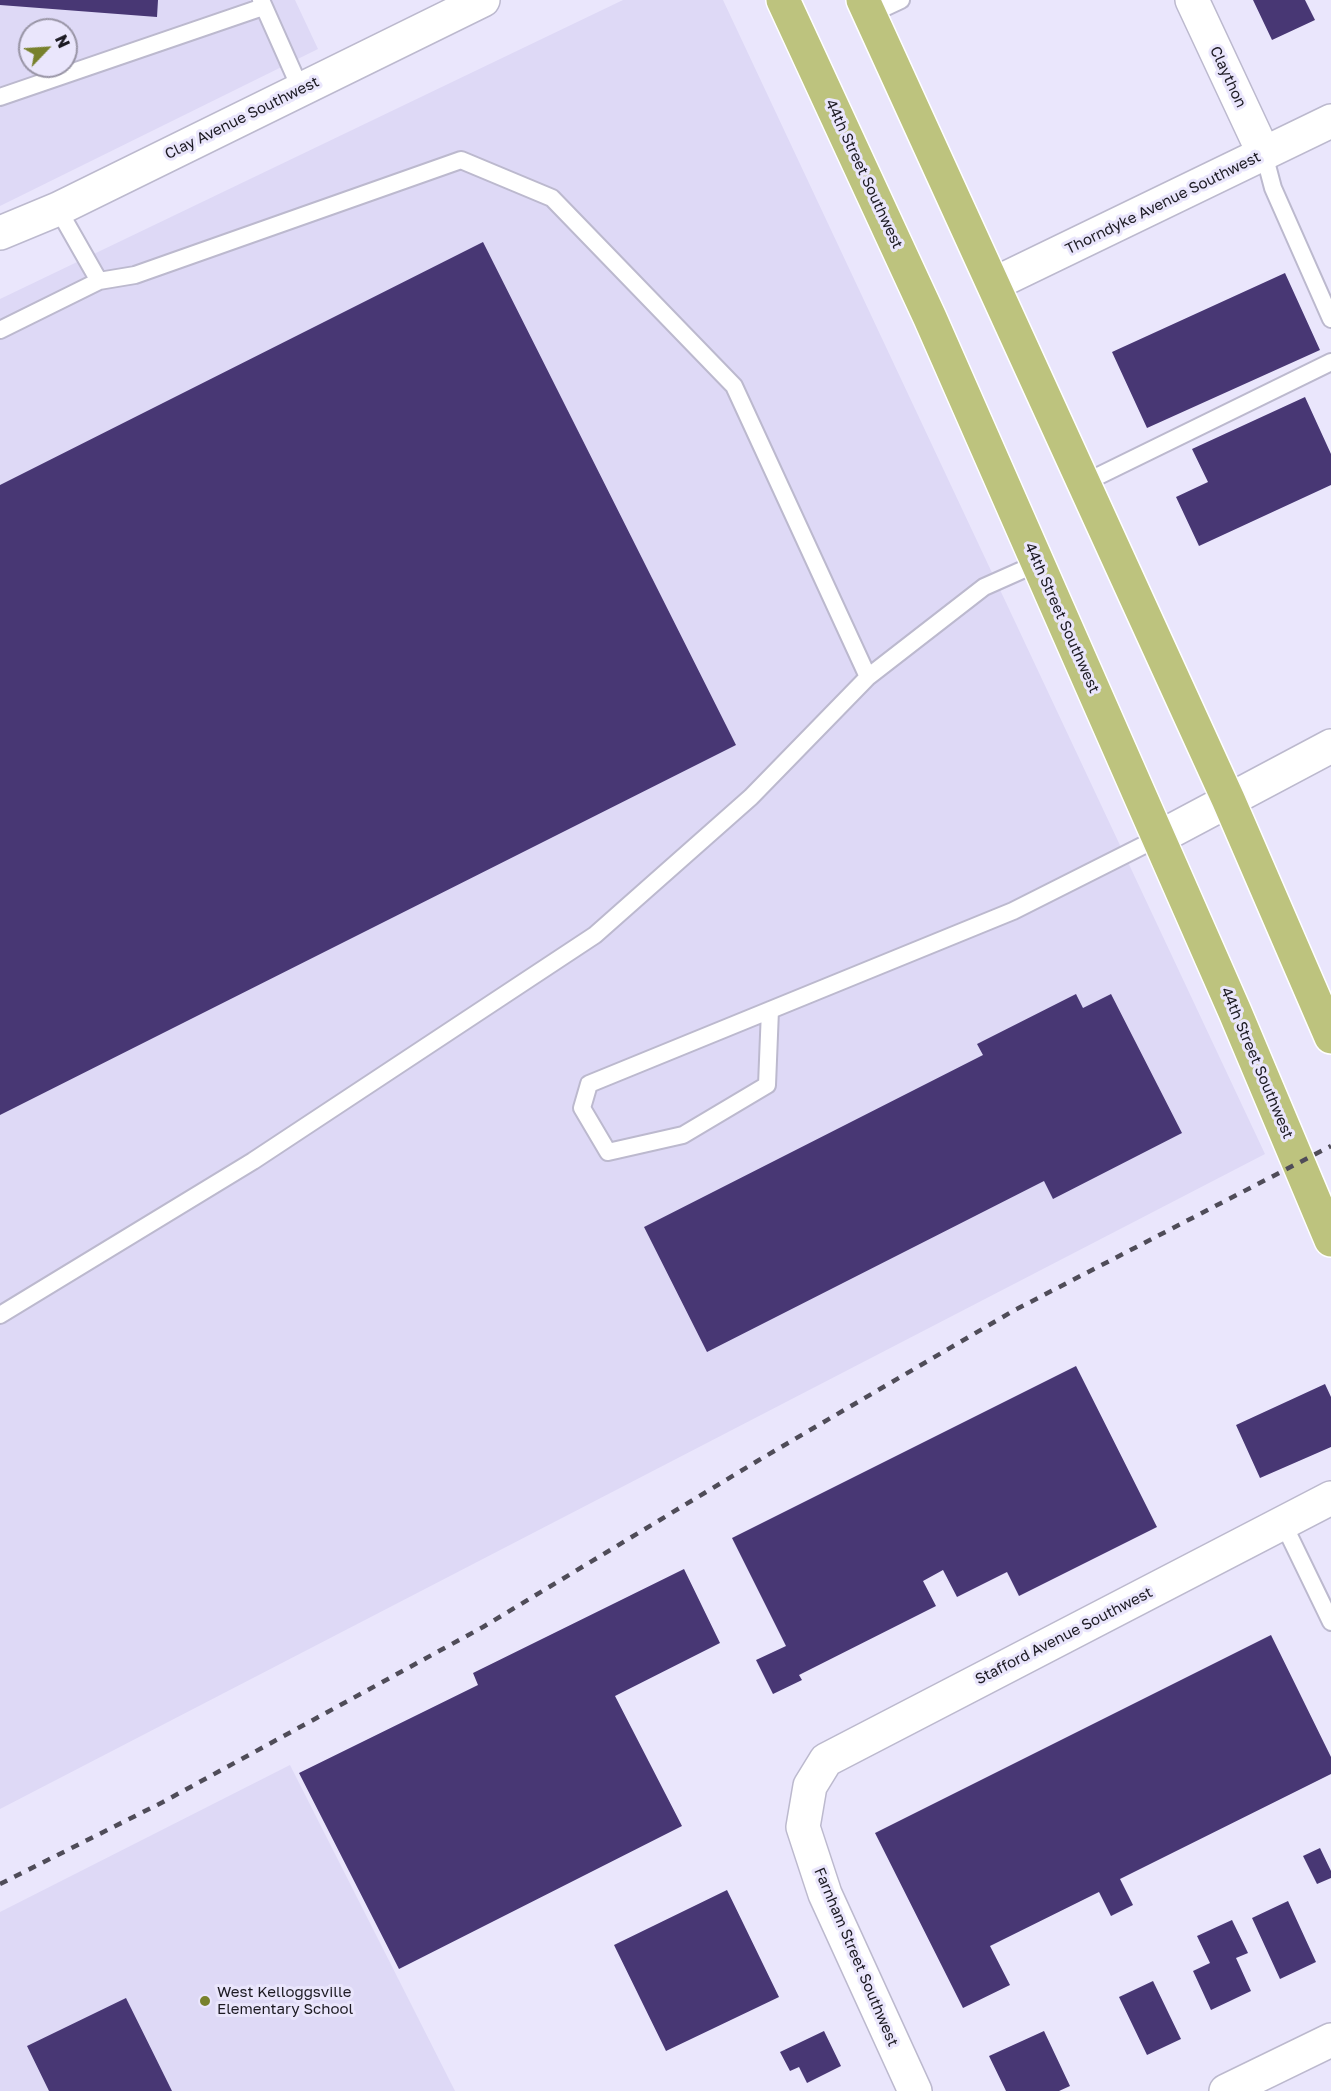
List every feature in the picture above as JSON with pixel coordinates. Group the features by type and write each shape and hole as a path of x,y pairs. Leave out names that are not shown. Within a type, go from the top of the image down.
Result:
{"main road":[{"name":"44th Street Southwest","path":"783,0 930,318 1331,1240"},
{"path":"866,7 1228,800 1331,1037"}],"street":[{"name":"Clay Avenue Southwest","path":"0,233 58,209 483,0"},
{"name":"Claython","path":"1192,0 1264,154"},
{"name":"Thorndyke Avenue Southwest","path":"994,284 1331,121"},
{"path":"1158,838 1331,746"},
{"name":"Stafford Avenue Southwest","path":"810,1786 826,1760 1331,1498"},
{"name":"Farnham Street Southwest","path":"810,1786 803,1827 825,1894 915,2091"},
{"path":"1226,2091 1331,2040"}],"lane":[{"path":"866,7 901,0"},
{"path":"0,97 262,4 301,90"},
{"path":"1264,154 1273,188 1331,319"},
{"path":"0,330 99,281 135,274 461,160 552,198 734,386 868,677"},
{"path":"58,209 99,281"},
{"path":"1084,483 1331,362"},
{"path":"0,1315 263,1155 595,935 751,797 868,677 984,587 1038,563"},
{"path":"770,1010 767,1085 683,1135 608,1152 582,1108 589,1084 770,1010 1013,911 1158,838"},
{"path":"1283,1523 1331,1622"}],"shaded area":[{"path":"0,0 295,0 318,49 0,206"},
{"path":"623,0 723,0 1265,1154 0,1809 0,299"},
{"name":"West Kelloggsville Elementary School","path":"290,1765 455,2091 0,2091 0,1912"}],"building":[{"path":"0,0 158,0 157,17 0,5"},
{"path":"1253,0 1305,0 1315,20 1272,40"},
{"path":"483,242 736,745 0,1115 0,485"},
{"path":"1285,273 1320,350 1147,428 1112,352"},
{"path":"1305,397 1331,454 1331,485 1199,546 1176,497 1208,482 1192,449"},
{"path":"1076,994 1083,1008 1111,994 1182,1133 1053,1199 1044,1181 707,1352 644,1227 983,1055 977,1044"},
{"path":"1076,1366 1157,1527 1019,1596 1007,1572 957,1597 943,1570 923,1581 936,1606 799,1675 802,1680 773,1694 756,1660 786,1646 732,1538"},
{"path":"1325,1384 1331,1397 1331,1447 1260,1478 1236,1425"},
{"path":"684,1569 720,1643 615,1696 682,1826 399,1969 299,1773 478,1685 473,1673"},
{"path":"1271,1635 1331,1757 1331,1774 1120,1879 1133,1905 1111,1916 1099,1892 990,1946 1010,1985 963,2008 875,1833"},
{"path":"1320,1848 1331,1871 1331,1878 1317,1884 1303,1856"},
{"path":"727,1890 779,1997 666,2051 614,1945"},
{"path":"1288,1901 1316,1962 1280,1979 1252,1918"},
{"path":"1232,1920 1248,1953 1236,1958 1251,1991 1211,2010 1193,1971 1210,1963 1197,1936"},
{"path":"1153,1981 1181,2039 1147,2055 1119,1997"},
{"path":"126,1998 172,2091 49,2091 27,2046"},
{"path":"824,2031 841,2066 807,2083 799,2067 790,2071 780,2052"},
{"path":"1044,2031 1070,2086 1059,2091 1006,2091 989,2056"}],"railway":[{"path":"0,1884 163,1802 483,1627 759,1460 1013,1311 1331,1146"}],"place":[{"name":"West Kelloggsville Elementary School","path":"205,2001"}]}
